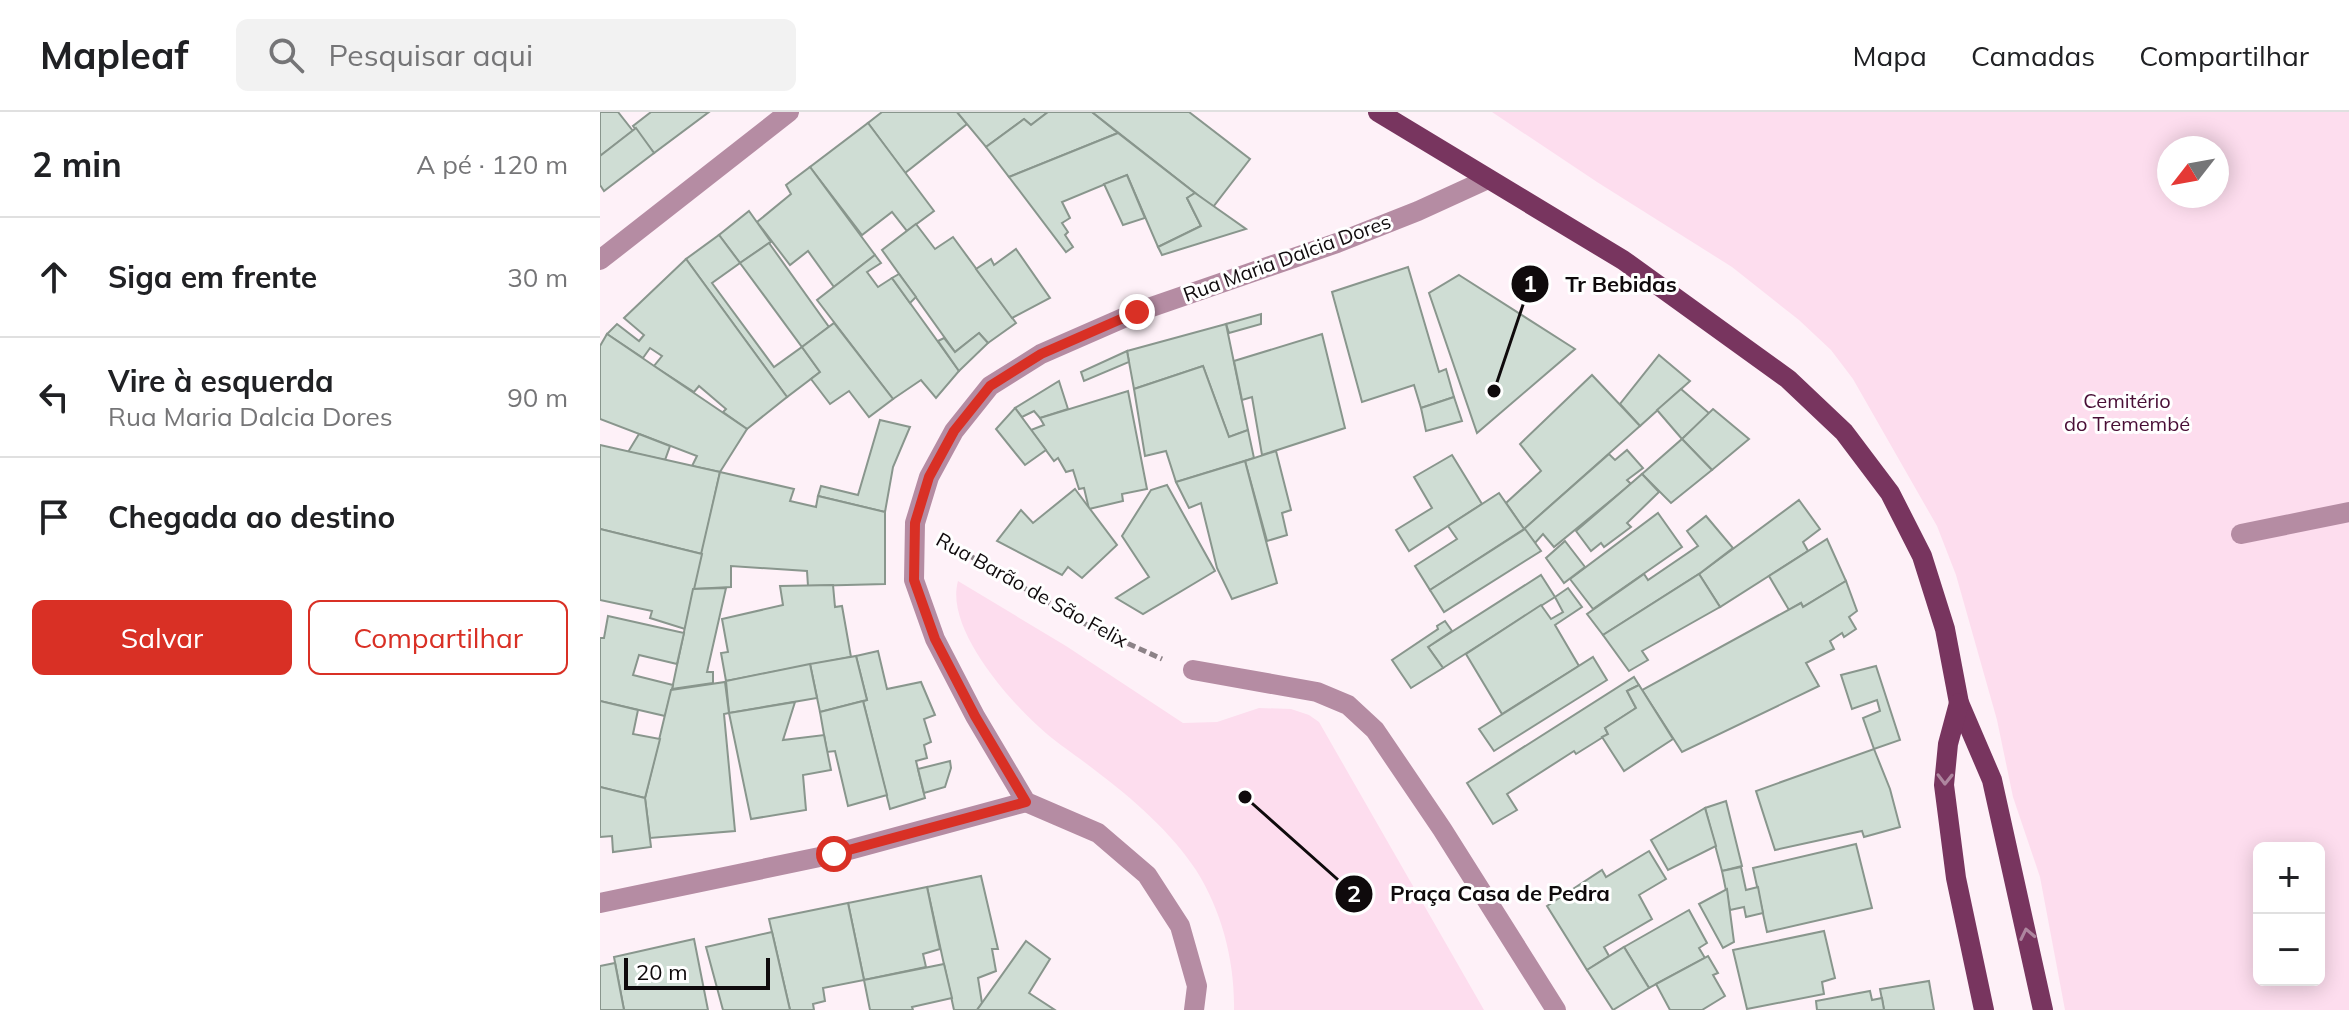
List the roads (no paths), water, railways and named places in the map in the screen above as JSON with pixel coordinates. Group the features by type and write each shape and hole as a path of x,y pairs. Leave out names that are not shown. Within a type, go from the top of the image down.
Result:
{"main road":[{"path":"1378,112 1623,260 1788,379 1844,432 1890,493 1922,556 1945,629 1959,703 1992,780 2043,1010"},
{"path":"1959,703 1948,744 1944,785 1956,878 1984,1010"}],"street":[{"path":"600,260 789,112"},
{"name":"Rua Maria Dalcia Dores","path":"1026,802 975,716 935,639 914,580 915,523 929,477 954,431 990,386 1041,354 1137,312 1337,243 1488,179"},
{"path":"2241,534 2349,512"},
{"path":"1193,670 1317,692 1348,705 1375,730 1442,829 1556,1010"},
{"path":"600,903 834,854 1026,802 1098,833 1147,875 1180,926 1197,986 1194,1010"}],"place":[{"name":"Tr Bebidas","path":"1494,391"},
{"name":"Praça Casa de Pedra","path":"1245,797"}],"park label":[{"name":"Cemitério do Tremembé","path":"2127,412"}]}
